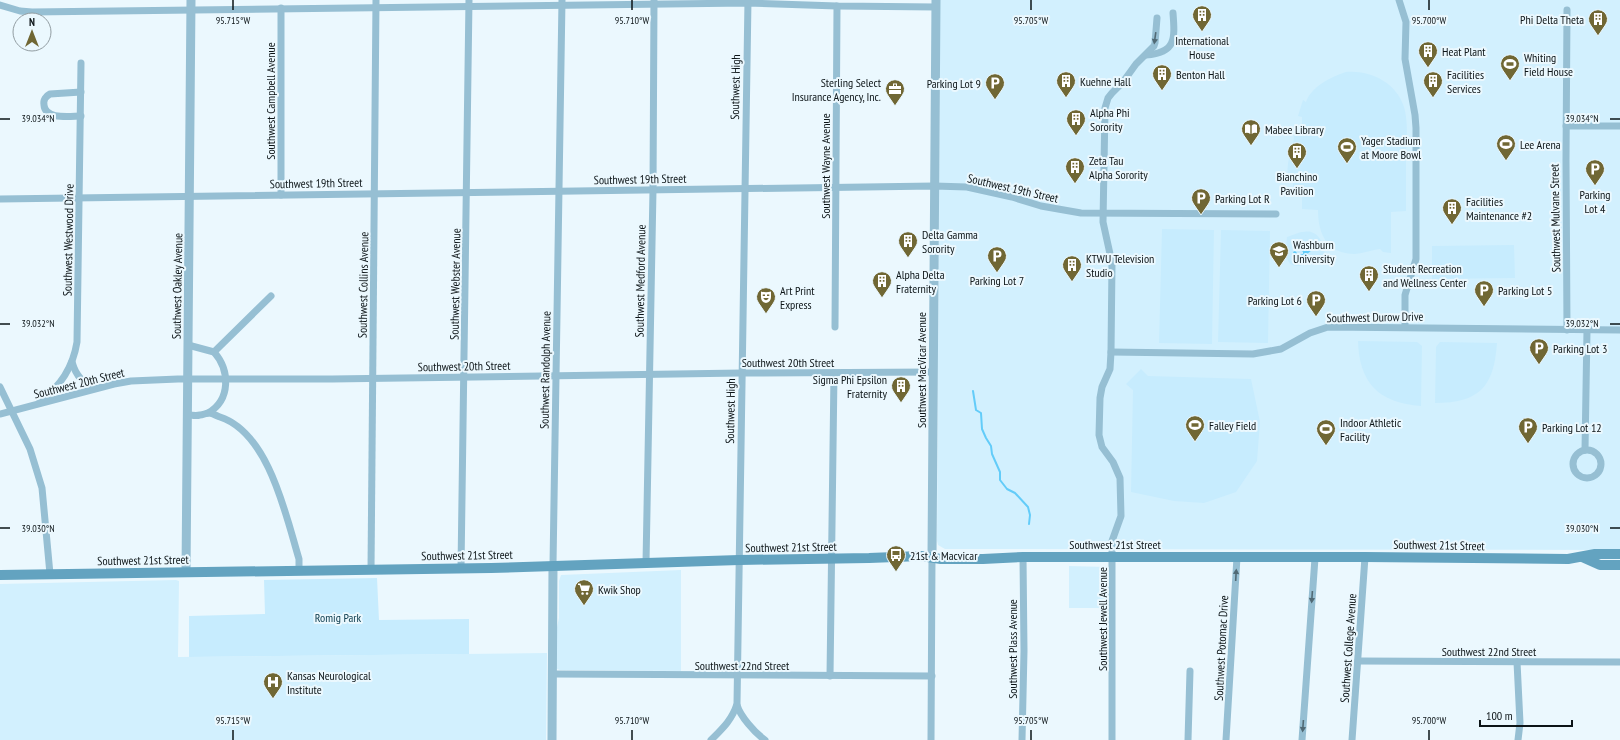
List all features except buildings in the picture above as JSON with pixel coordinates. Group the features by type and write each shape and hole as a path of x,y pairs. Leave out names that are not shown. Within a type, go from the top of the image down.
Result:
{"main road":[{"name":"Southwest 21st Street","path":"0,575 371,570 739,560 832,559 888,556 983,559 1023,557 1365,557 1568,559 1594,554 1620,554"},
{"name":"Southwest 21st Street","path":"1582,557 1600,565 1620,565"}],"street":[{"name":"Southwest Oakley Avenue","path":"186,572 191,0"},
{"path":"1399,0 1406,22 1405,59 1416,128 1416,259 1405,295 1405,327"},
{"path":"0,5 20,11 32,12 281,8 375,3 748,1 837,6 936,3"},
{"name":"Southwest High","path":"711,740 728,722 735,712 737,704 748,1"},
{"name":"Southwest Randolph Avenue","path":"552,740 553,565 562,2"},
{"name":"Southwest Medford Avenue","path":"646,563 653,190 654,2"},
{"name":"Southwest Collins Avenue","path":"371,570 375,3"},
{"name":"Southwest Webster Avenue","path":"461,568 469,3"},
{"name":"Southwest MacVicar Avenue","path":"931,740 936,3"},
{"name":"Southwest Wayne Avenue","path":"834,327 837,6"},
{"name":"Southwest Campbell Avenue","path":"281,8 281,195"},
{"name":"Southwest Mulvane Street","path":"1567,10 1567,330"},
{"path":"1146,55 1163,52 1171,45 1174,34 1173,13"},
{"name":"Southwest Jewell Avenue","path":"1112,740 1113,557 1114,536 1121,516 1120,478 1113,462 1104,452 1099,435 1100,398 1102,387 1110,369 1111,352 1112,263 1105,234 1103,213 1106,103 1112,93 1155,43 1157,18"},
{"name":"Southwest Westwood Drive","path":"32,406 53,390 64,377 72,362 78,335 81,63"},
{"path":"81,92 50,94 45,99 44,106 47,112 53,115 81,116"},
{"path":"1566,126 1620,126"},
{"name":"Southwest 19th Street","path":"0,199 934,186 974,188 1062,210 1103,213 1276,214"},
{"path":"214,352 271,296"},
{"name":"Southwest Durow Drive","path":"1111,352 1253,354 1281,348 1310,333 1328,327 1620,330"},
{"path":"1585,450 1587,330"},
{"path":"188,344 214,352 223,364 226,379 223,397 216,408 208,413 188,415"},
{"path":"72,362 74,369 82,381 98,388"},
{"name":"Southwest 20th Street","path":"0,414 98,388 131,381 188,379 933,372"},
{"path":"830,676 834,373"},
{"path":"0,387 30,449 42,488 50,574"},
{"path":"208,413 223,418 240,428 263,459 273,477 282,502 299,560 299,571"},
{"name":"Southwest Plass Avenue","path":"1022,740 1024,651 1023,557"},
{"name":"Southwest Potomac Drive","path":"1226,740 1237,557"},
{"name":"Southwest College Avenue","path":"1352,740 1365,557"},
{"path":"1302,740 1315,558"},
{"name":"Southwest 22nd Street","path":"1358,661 1620,662"},
{"path":"1517,662 1520,723 1518,740"},
{"path":"1188,740 1190,671"},
{"name":"Southwest 22nd Street","path":"553,674 932,676"},
{"path":"737,704 740,712 756,733 765,740"}],"shaded area":[{"name":"Washburn University","path":"940,0 1620,0 1620,550 945,549 938,545"},
{"path":"1069,566 1107,567 1108,608 1069,608"},
{"path":"681,570 681,671 557,669 555,666 556,632 559,618 559,581 561,575"},
{"name":"Kansas Neurological Institute","path":"179,581 178,657 547,653 546,740 0,740 0,584"}],"green space":[{"name":"Yager Stadium at Moore Bowl","path":"1346,72 1364,73 1381,79 1395,91 1404,107 1407,128 1406,211 1391,212 1391,253 1383,252 1380,249 1355,254 1345,253 1331,246 1322,234 1318,219 1318,210 1302,209 1302,189 1293,189 1293,183 1290,183 1288,175 1288,163 1294,141 1294,134 1302,133 1302,117 1298,116 1303,100 1306,102 1313,91 1323,83"},
{"path":"1162,229 1214,230 1212,344 1159,343"},
{"path":"1221,230 1270,231 1268,343 1218,342"},
{"path":"1301,232 1311,232 1321,240 1324,248 1323,260 1299,266 1290,263 1286,255 1287,237"},
{"path":"1514,245 1515,278 1432,279 1432,246"},
{"path":"1358,341 1417,342 1422,346 1421,406 1406,404 1394,400 1383,395 1374,388 1367,379 1362,368 1359,356"},
{"path":"1440,342 1497,343 1492,371 1488,381 1481,390 1473,396 1463,400 1435,403 1436,347"},
{"name":"Falley Field","path":"1141,369 1148,376 1251,379 1260,422 1257,461 1236,492 1204,503 1174,501 1131,492 1133,390 1126,384"},
{"name":"Romig Park","path":"377,578 379,620 469,619 469,654 189,657 189,616 265,614 264,580"}],"water":[{"path":"1304,242 1311,244 1312,250 1301,259 1297,260 1293,252 1295,251 1299,255 1303,254 1297,245"}],"waterway":[{"path":"973,391 976,410 981,413 982,429 991,446 992,454 1000,472 1000,480 1007,489 1015,493 1028,507 1030,515 1029,524"}],"place":[{"name":"International House","path":"1202,32"},
{"name":"Phi Delta Theta","path":"1598,36"},
{"name":"Heat Plant","path":"1428,68"},
{"name":"Whiting Field House","path":"1510,81"},
{"name":"Benton Hall","path":"1162,91"},
{"name":"Kuehne Hall","path":"1066,98"},
{"name":"Facilities Services","path":"1433,98"},
{"name":"Parking Lot 9","path":"995,100"},
{"name":"Sterling Select Insurance Agency, Inc.","path":"895,106"},
{"name":"Alpha Phi Sorority","path":"1076,136"},
{"name":"Mabee Library","path":"1251,146"},
{"name":"Lee Arena","path":"1506,161"},
{"name":"Yager Stadium at Moore Bowl","path":"1347,164"},
{"name":"Bianchino Pavilion","path":"1297,169"},
{"name":"Zeta Tau Alpha Sorority","path":"1075,184"},
{"name":"Parking Lot 4","path":"1595,186"},
{"name":"Parking Lot R","path":"1201,215"},
{"name":"Facilities Maintenance #2","path":"1452,225"},
{"name":"Delta Gamma Sorority","path":"908,258"},
{"name":"Washburn University","path":"1279,268"},
{"name":"Parking Lot 7","path":"997,273"},
{"name":"KTWU Television Studio","path":"1072,282"},
{"name":"Student Recreation and Wellness Center","path":"1369,292"},
{"name":"Alpha Delta Fraternity","path":"882,298"},
{"name":"Parking Lot 5","path":"1484,307"},
{"name":"Art Print Express","path":"766,314"},
{"name":"Parking Lot 6","path":"1316,317"},
{"name":"Parking Lot 3","path":"1539,365"},
{"name":"Sigma Phi Epsilon Fraternity","path":"901,403"},
{"name":"Falley Field","path":"1195,442"},
{"name":"Parking Lot 12","path":"1528,444"},
{"name":"Indoor Athletic Facility","path":"1326,446"},
{"name":"21st & Macvicar","path":"896,572"},
{"name":"Kwik Shop","path":"584,606"},
{"name":"Kansas Neurological Institute","path":"273,699"}]}
